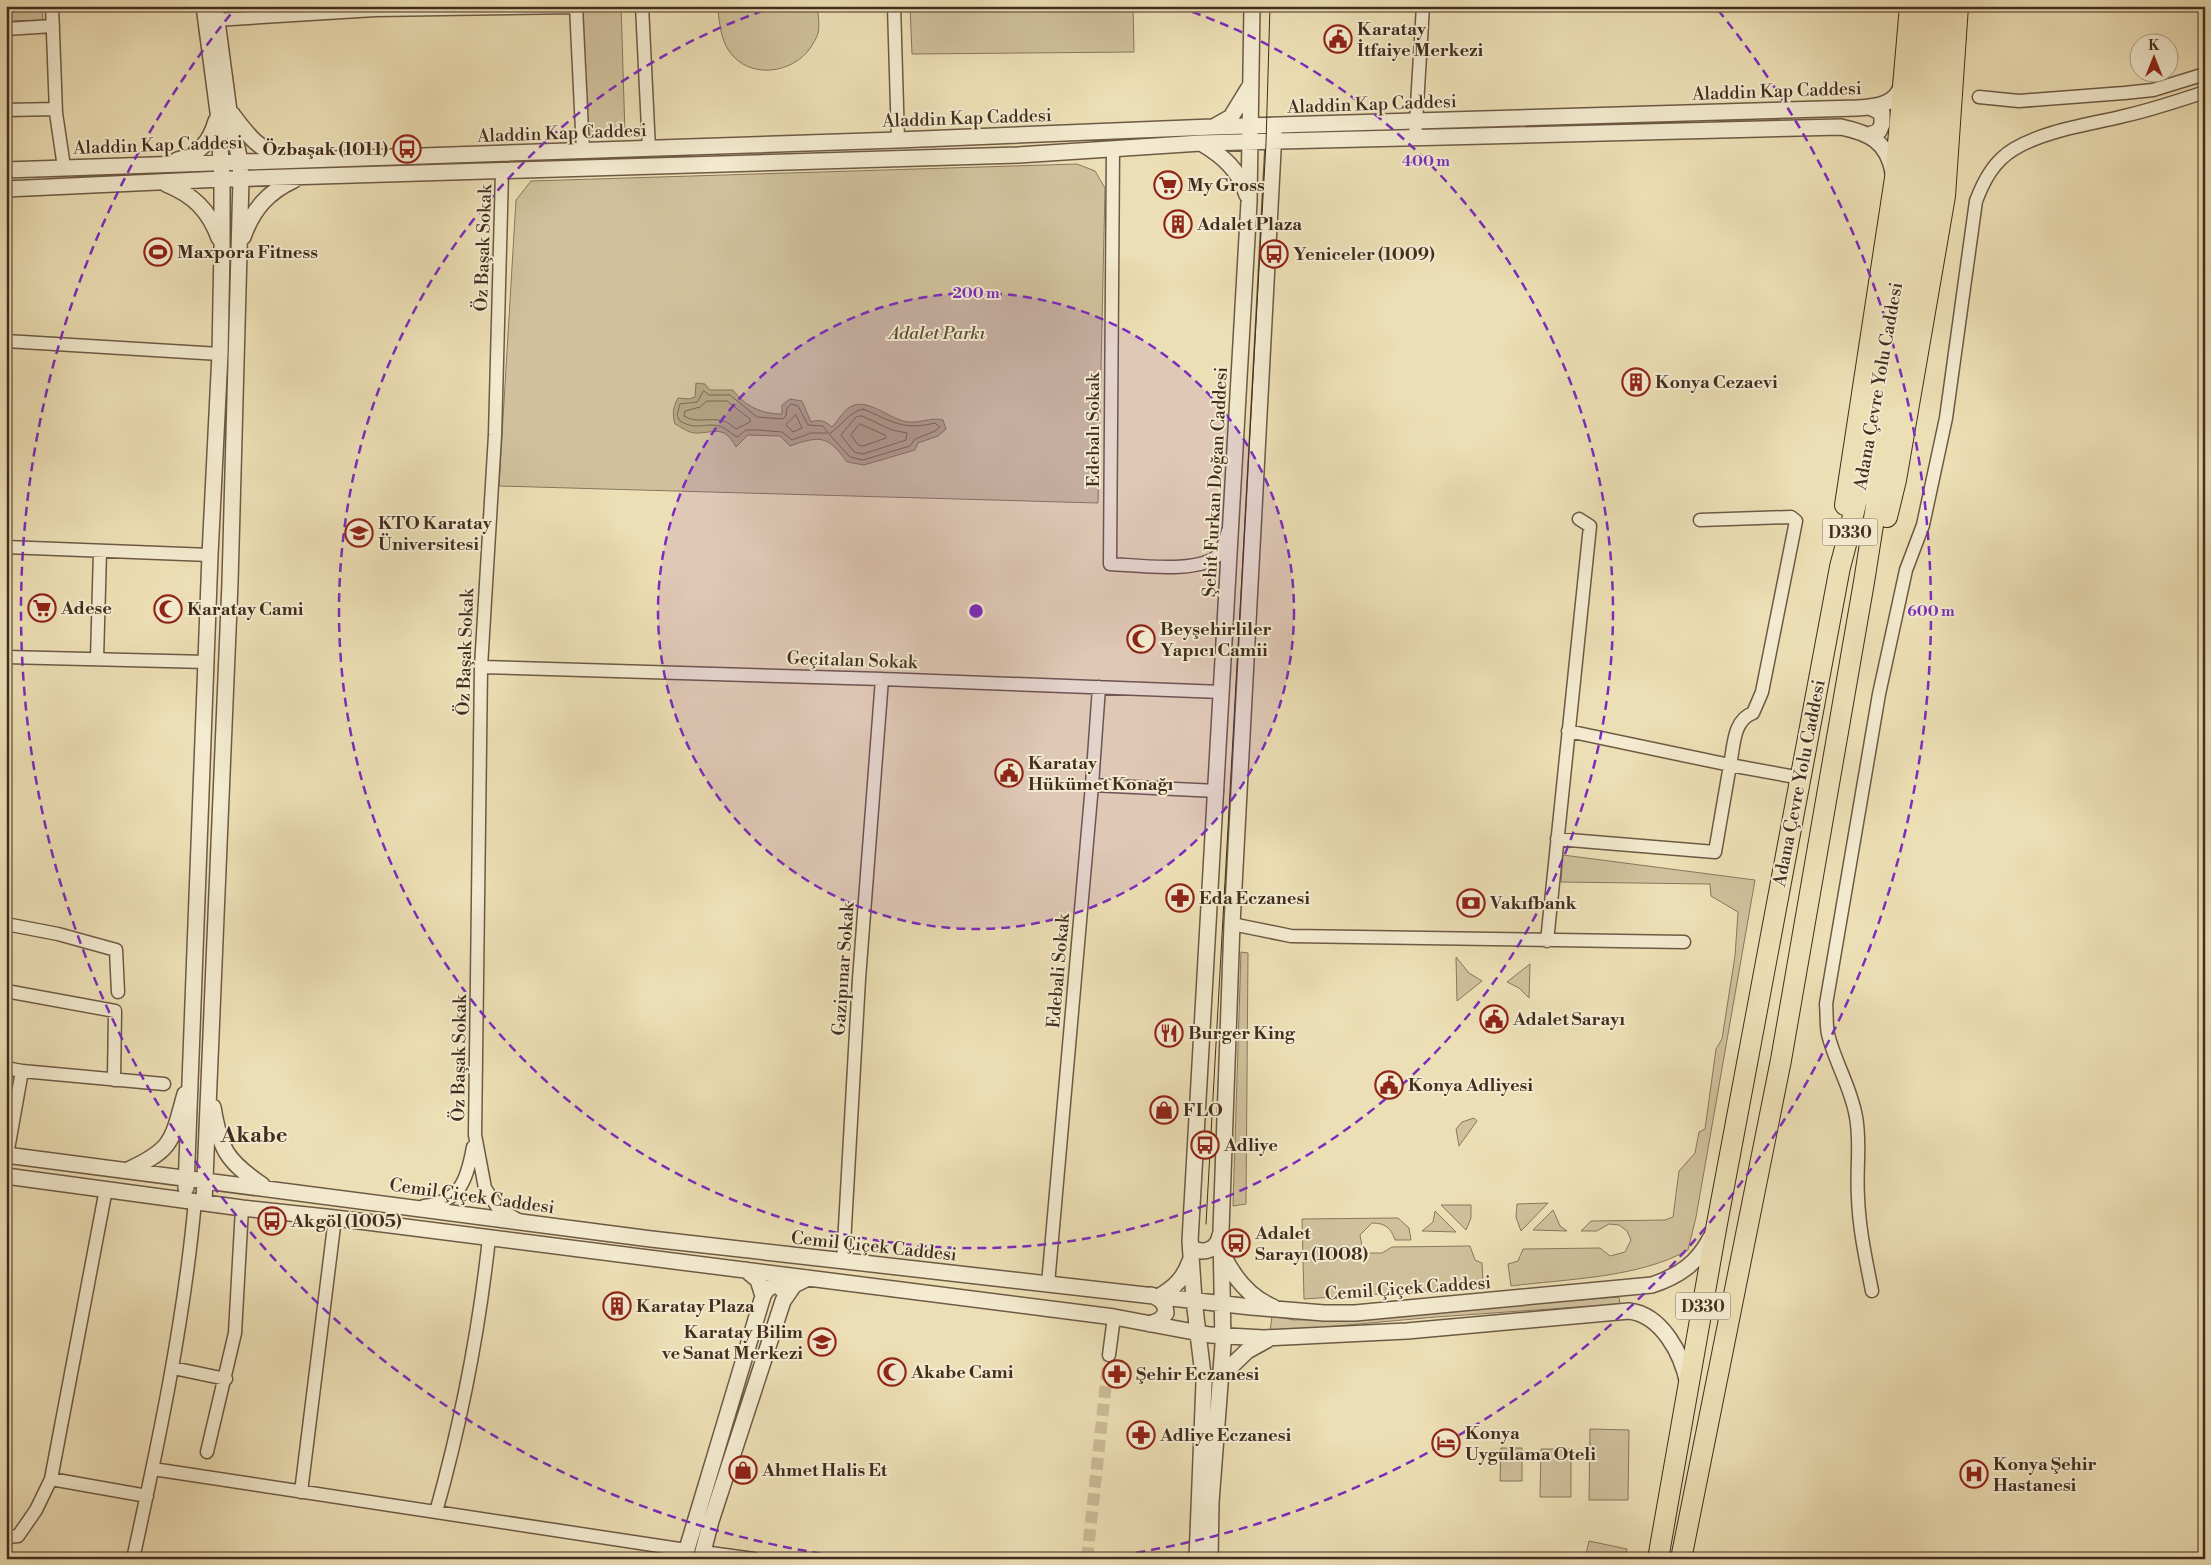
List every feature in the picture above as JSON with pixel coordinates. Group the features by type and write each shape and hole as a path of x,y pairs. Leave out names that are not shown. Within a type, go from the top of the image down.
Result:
{"highway":[{"path":"1905,6 1907,38"},
{"path":"1840,567 1852,454 1895,178 1910,6"},
{"name":"Adana Çevre Yolu Caddesi","path":"1657,1559 1716,1229 1840,567 1856,510 1870,444 1904,230 1918,96 1924,6"},
{"name":"Adana Çevre Yolu Caddesi","path":"1681,1559 1781,1060 1864,582 1925,195 1938,72 1941,6"},
{"path":"1864,582 1882,534 1896,480 1944,205 1953,99 1958,6"},
{"path":"1953,99 1965,6"},
{"path":"1688,1522 1690,1559"}],"street":[{"path":"52,6 56,109 64,167"},
{"path":"133,1559 173,1368 190,1259 195,1201 204,1179 229,593 241,179 240,162 224,112 204,6"},
{"path":"642,6 649,149"},
{"path":"894,6 898,140"},
{"name":"Şehit Furkan Doğan Caddesi","path":"1197,1559 1204,1401 1202,1353 1193,1294 1190,1241 1249,202 1252,6"},
{"path":"1415,138 1423,6"},
{"path":"195,1201 187,1178 210,555 220,354 222,248 221,162 224,112 215,13 576,7 583,151"},
{"path":"6,29 53,26"},
{"name":"Aladdin Kap Caddesi","path":"6,170 649,149 1212,127 1416,123 1567,115 1870,107 1883,106 1901,90 1905,68"},
{"path":"1979,97 2019,101 2124,94 2153,90 2205,74"},
{"path":"1212,127 1222,124 1231,117 1252,83"},
{"path":"1872,1291 1862,1236 1858,1198 1859,1139 1857,1119 1851,1091 1836,1058 1828,1032 1826,1004 1879,694 1906,570 1923,525 1946,418 1976,201 1982,185 1994,166 2014,149 2048,135 2134,114 2205,92"},
{"path":"1869,135 1879,131 1883,118 1882,113 1870,107"},
{"path":"6,110 56,109"},
{"path":"224,112 256,145 273,154 298,160"},
{"path":"161,164 184,159 202,149 224,112"},
{"path":"1210,1559 1223,1337 1221,1230 1232,924 1274,126"},
{"name":"Aladdin Kap Caddesi","path":"6,189 222,179 1018,155 1200,143 1841,127 1869,135"},
{"path":"1869,135 1881,144 1890,157 1895,178"},
{"path":"1200,143 1225,159 1236,171 1249,202"},
{"name":"Edebalı Sokak","path":"1113,148 1110,564 1188,567 1208,561 1220,553 1232,520"},
{"name":"Öz Başak Sokak","path":"476,1135 481,667 495,427 502,172"},
{"path":"240,248 247,225 260,204 276,188 298,178"},
{"path":"162,182 184,192 202,205 214,224 222,248"},
{"path":"6,189 6,198"},
{"path":"6,341 220,354"},
{"path":"1557,839 1715,852 1739,722 1744,716 1753,713 1762,692 1796,521 1792,518 1700,520"},
{"path":"1548,942 1590,526 1579,519"},
{"path":"6,547 210,555"},
{"path":"6,547 210,555"},
{"path":"97,659 100,551"},
{"path":"6,657 207,662"},
{"name":"Geçitalan Sokak","path":"481,667 882,679 1222,692"},
{"name":"Gazipınar Sokak","path":"843,1262 859,979 882,679"},
{"name":"Edebali Sokak","path":"1048,1284 1099,687"},
{"path":"1568,731 1801,778"},
{"path":"1092,785 1217,791"},
{"path":"6,924 58,934 116,950 118,992"},
{"path":"1232,924 1291,936 1548,942 1684,942"},
{"path":"6,991 114,1011 114,1080"},
{"path":"6,1068 164,1084"},
{"path":"127,1170 155,1157 167,1146 174,1132 192,1068"},
{"path":"7,1155 22,1071"},
{"path":"208,1081 215,1124 225,1153 240,1169 266,1187"},
{"path":"411,1208 441,1204 460,1189 470,1163 476,1135"},
{"path":"476,1135 485,1188 498,1208 520,1222"},
{"name":"Cemil Çiçek Caddesi","path":"7,1155 843,1262 1155,1295 1193,1294 1222,1304 1356,1313 1652,1286 1684,1271 1703,1252 1716,1229"},
{"path":"6,1176 242,1208 335,1218 1114,1317 1223,1337 1271,1338 1407,1331 1629,1310 1640,1312 1647,1317 1672,1343 1684,1370 1689,1388"},
{"path":"6,1537 18,1536 36,1510 51,1478 106,1189"},
{"path":"207,1452 226,1378 235,1333 242,1208"},
{"path":"300,1492 335,1218"},
{"path":"1190,1241 1192,1248 1199,1252 1206,1251 1215,1247 1221,1230"},
{"path":"436,1512 466,1388 483,1289 489,1238"},
{"path":"1221,1251 1236,1279 1249,1292 1279,1309"},
{"path":"1150,1324 1160,1320 1166,1313 1161,1299 1155,1295 1179,1282 1185,1273 1190,1259"},
{"path":"746,1270 758,1280 763,1296"},
{"path":"754,1559 702,1555 752,1395 786,1295 794,1285 808,1278"},
{"path":"153,1469 436,1512 685,1554 763,1296 767,1289 773,1286 780,1286 786,1295"},
{"path":"1628,1289 1636,1298 1635,1303 1629,1310"},
{"path":"1109,1355 1114,1317"},
{"path":"1184,1331 1199,1346 1202,1353"},
{"path":"1220,1377 1247,1351 1271,1338"},
{"path":"173,1368 226,1378"},
{"path":"51,1478 147,1496"}],"green space":[{"path":"6,6 42,6 43,20 6,21"},
{"path":"580,6 621,6 625,134 583,135"},
{"path":"717,6 817,6 819,30 811,47 793,63 782,68 759,70 738,60 729,51 721,30"},
{"path":"910,6 1133,6 1134,52 912,54"},
{"name":"Adalet Parkı","path":"1077,164 1095,171 1105,188 1098,503 499,486 516,200 531,181"},
{"path":"1563,855 1755,880 1696,1217 1688,1250 1669,1259 1625,1272 1511,1286 1508,1264 1518,1261 1523,1249 1600,1248 1610,1256 1625,1252 1631,1240 1627,1231 1619,1225 1609,1224 1597,1231 1581,1231 1591,1221 1665,1220 1673,1217 1679,1171 1695,1153 1699,1132 1705,1129 1716,1049 1722,1039 1735,956 1738,912 1711,896 1710,884 1561,882"},
{"path":"1241,952 1248,953 1246,1204 1233,1206"},
{"path":"1456,957 1469,973 1482,981 1457,1001"},
{"path":"1530,964 1529,998 1519,988 1507,982"},
{"path":"1474,1118 1477,1121 1459,1146 1456,1129 1462,1122"},
{"path":"1548,1203 1521,1231 1516,1217 1517,1204"},
{"path":"1441,1205 1471,1205 1471,1218 1466,1230"},
{"path":"1553,1210 1560,1226 1567,1231 1533,1230"},
{"path":"1435,1211 1456,1232 1422,1231 1433,1222"},
{"path":"1398,1218 1409,1228 1411,1240 1395,1240 1392,1232 1387,1227 1372,1223 1360,1235 1362,1246 1368,1253 1382,1253 1392,1247 1470,1246 1475,1260 1482,1263 1483,1282 1470,1288 1304,1299 1302,1219"},
{"path":"1619,1297 1620,1304 1436,1317 1270,1332 1272,1316 1294,1320 1334,1319"},
{"path":"1590,1429 1629,1430 1628,1500 1589,1500"},
{"path":"1501,1448 1522,1448 1522,1481 1500,1481"},
{"path":"1541,1449 1571,1449 1571,1497 1540,1497"},
{"path":"1589,1541 1627,1549 1625,1559 1585,1559"}],"water":[{"path":"696,383 705,384 710,390 733,390 748,405 760,411 774,414 782,414 782,405 790,399 802,401 811,422 822,421 832,427 847,409 857,404 871,407 902,421 943,420 946,429 938,436 918,443 915,450 864,465 847,462 829,443 817,439 790,446 780,436 748,435 736,447 727,435 722,432 694,433 686,431 675,424 673,414 676,401 678,398 689,399 695,397"}],"tunnel":[{"path":"1087,1559 1109,1355"}],"tram line":[{"path":"1206,1224 1266,143 1270,6"}],"place":[{"name":"Karatay İtfaiye Merkezi","path":"1338,39"},
{"name":"Özbaşak (1011)","path":"407,149"},
{"name":"My Gross","path":"1168,185"},
{"name":"Adalet Plaza","path":"1178,224"},
{"name":"Maxpora Fitness","path":"158,252"},
{"name":"Yeniceler (1009)","path":"1274,254"},
{"name":"Konya Cezaevi","path":"1636,382"},
{"name":"KTO Karatay Üniversitesi","path":"359,533"},
{"name":"Adese","path":"42,608"},
{"name":"Karatay Cami","path":"168,609"},
{"name":"Beyşehirliler Yapıcı Camii","path":"1141,639"},
{"name":"Karatay Hükümet Konağı","path":"1009,773"},
{"name":"Eda Eczanesi","path":"1180,898"},
{"name":"Vakıfbank","path":"1471,903"},
{"name":"Adalet Sarayı","path":"1494,1019"},
{"name":"Burger King","path":"1169,1033"},
{"name":"Konya Adliyesi","path":"1389,1085"},
{"name":"FLO","path":"1164,1110"},
{"name":"Adliye","path":"1205,1145"},
{"name":"Akgöl (1005)","path":"272,1221"},
{"name":"Adalet Sarayı (1008)","path":"1236,1243"},
{"name":"Karatay Plaza","path":"617,1306"},
{"name":"Karatay Bilim ve Sanat Merkezi","path":"822,1342"},
{"name":"Akabe Cami","path":"892,1372"},
{"name":"Şehir Eczanesi","path":"1117,1374"},
{"name":"Adliye Eczanesi","path":"1141,1435"},
{"name":"Konya Uygulama Oteli","path":"1446,1443"},
{"name":"Ahmet Halis Et","path":"743,1470"},
{"name":"Konya Şehir Hastanesi","path":"1974,1474"}],"district":[{"name":"Akabe","path":"254,1134"}]}
